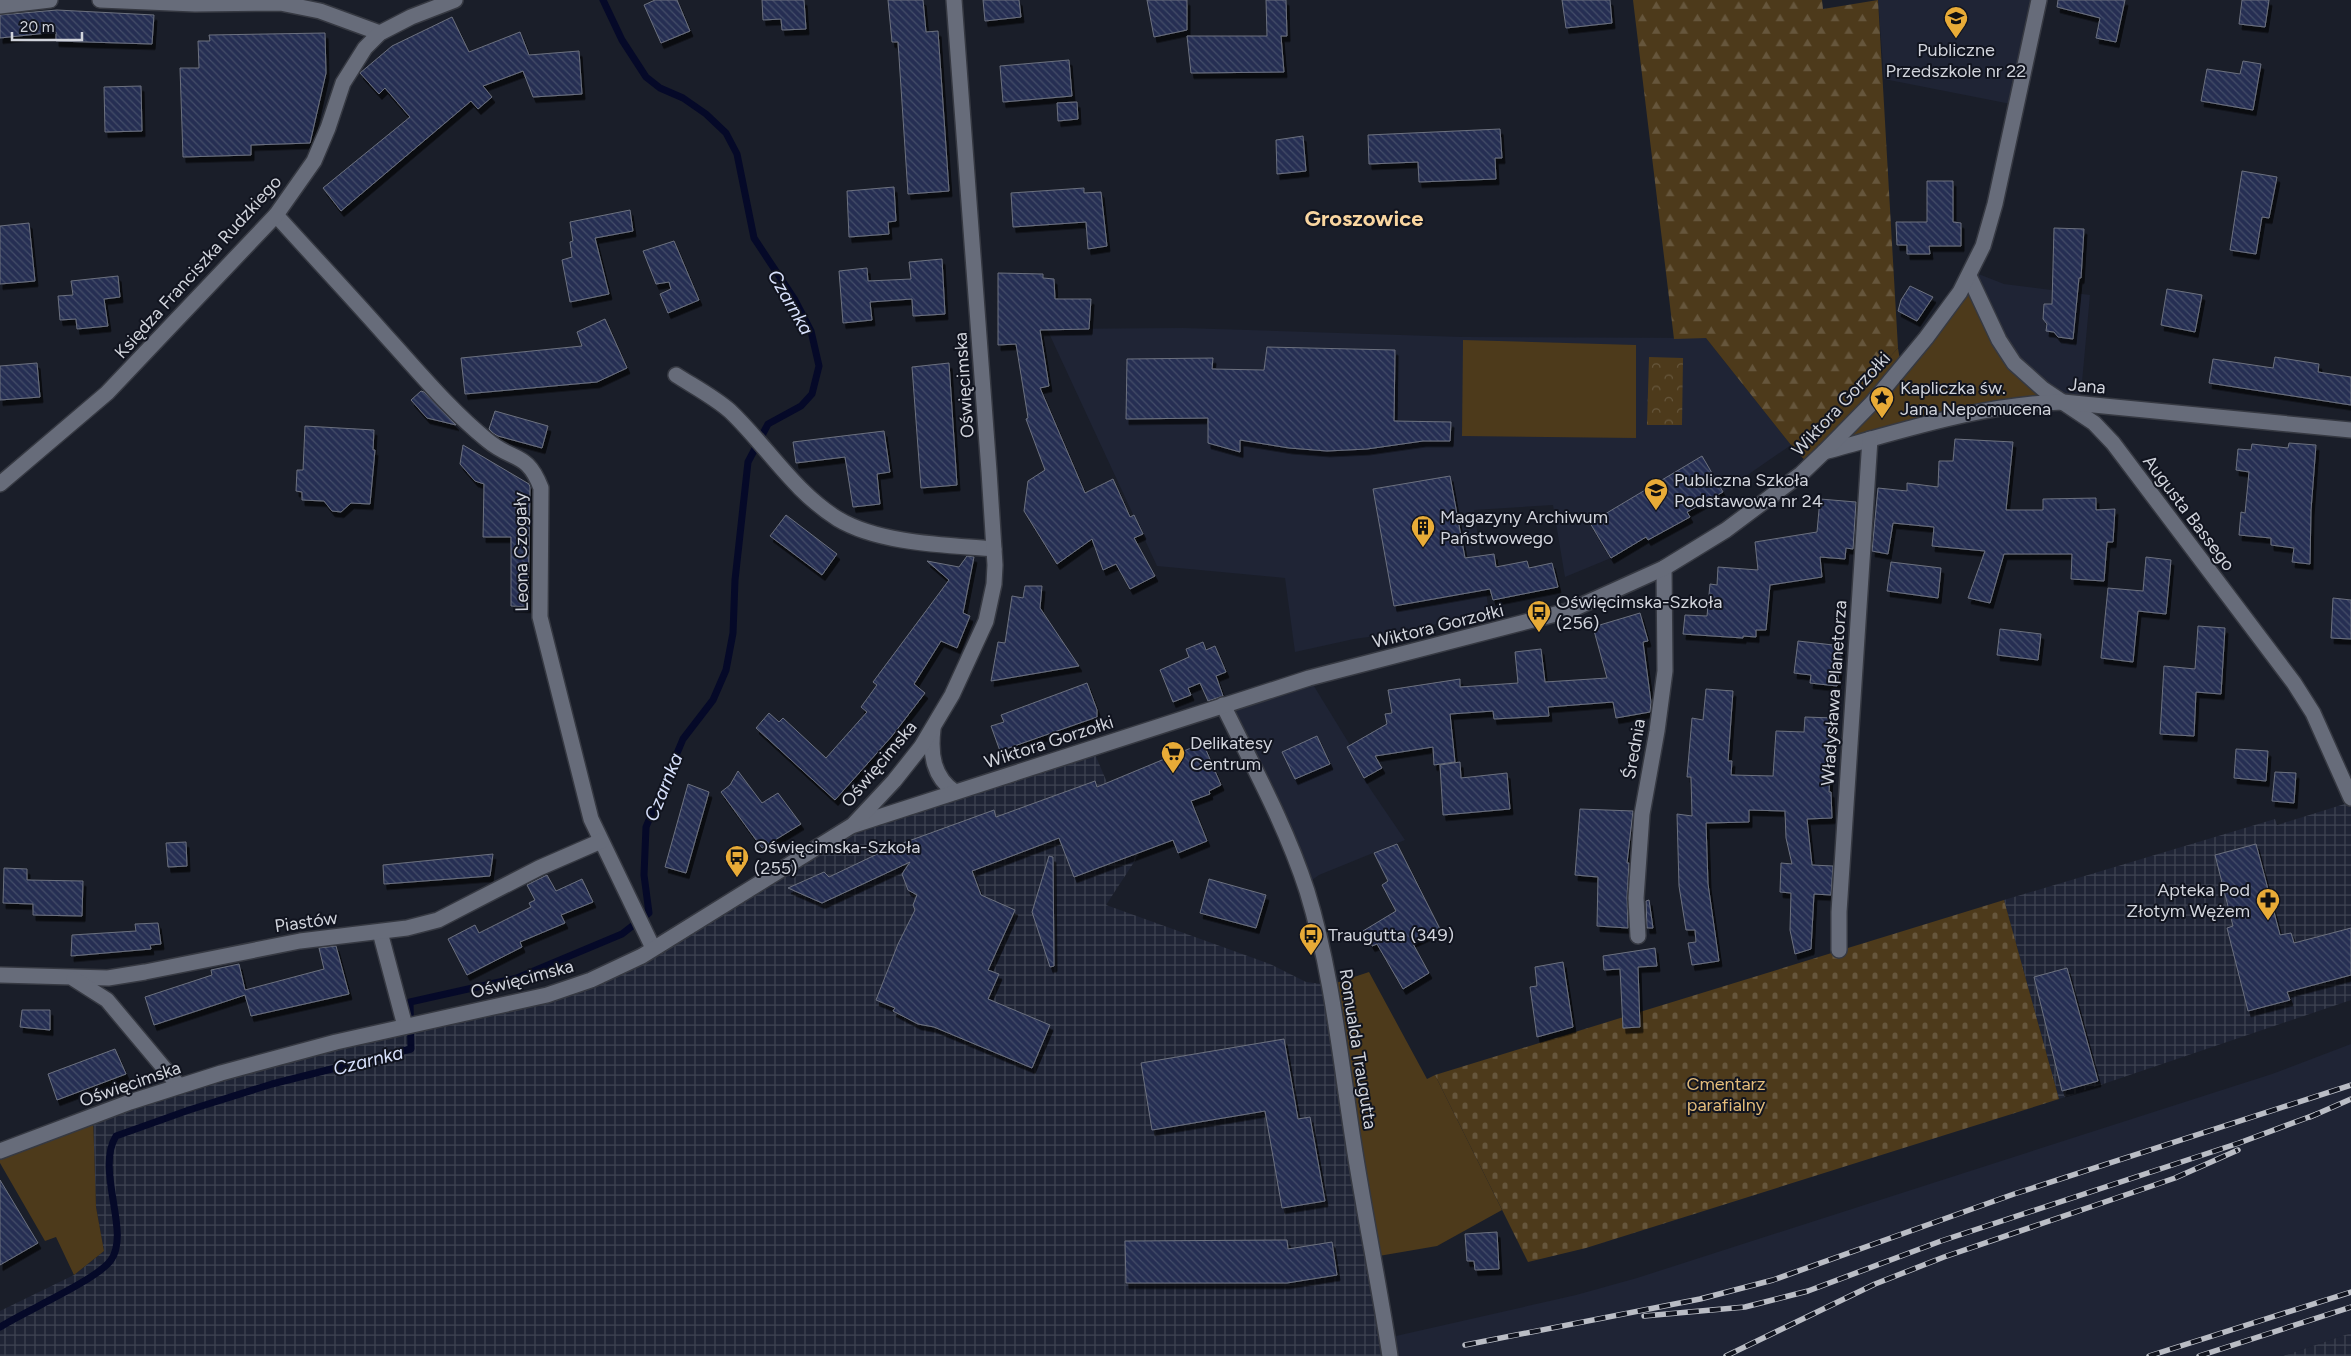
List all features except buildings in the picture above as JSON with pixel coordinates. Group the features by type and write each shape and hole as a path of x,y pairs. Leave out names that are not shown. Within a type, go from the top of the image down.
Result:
{"street":[{"path":"0,6 50,0"},
{"path":"100,0 195,4 280,3 320,11 380,33"},
{"name":"Księdza Franciszka Rudzkiego","path":"0,484 108,393 276,215 314,161 322,144 343,83 353,64 365,48 380,33 411,17 455,0"},
{"name":"Oświęcimska","path":"0,1151 180,1086 279,1056 526,1000 569,988 622,966 852,825 894,780 934,727 952,695 986,621 994,584 994,549 954,0"},
{"name":"Wiktora Gorzołki","path":"852,825 1309,678 1571,610 1664,568 1726,530 1801,474 1824,452 1872,403 1960,292 1983,246 2039,0"},
{"name":"Leona Czogały","path":"276,215 414,368 462,417 486,440 526,462 535,471 541,488 540,617 591,819 653,948"},
{"name":"Augusta Bassego","path":"1969,276 1999,340 2014,363 2029,378 2094,423 2113,443 2294,683 2313,713 2351,798"},
{"path":"676,375 728,410 814,502 838,519 863,530 926,543 994,549"},
{"name":"Jana","path":"1824,452 2010,406 2063,402 2351,430"},
{"name":"Władysława Planetorza","path":"1839,950 1839,912 1870,440"},
{"name":"Średnia","path":"1638,936 1636,898 1642,814 1657,731 1665,671 1664,568"},
{"name":"Romualda Traugutta","path":"1223,705 1286,834 1307,891 1320,940 1330,985 1353,1140 1390,1356"},
{"path":"934,727 933,759 937,774 941,781 955,792"},
{"name":"Piastów","path":"0,975 108,978 300,940 407,928 438,920 539,868 601,841"},
{"path":"380,932 406,1026"},
{"path":"72,978 107,1000 180,1086"}],"shaded area":[{"name":"Publiczne Przedszkole nr 22","path":"1878,0 2039,0 2016,105 1884,79"},
{"path":"1971,271 2004,284 2090,295 2080,404 2063,402 2014,363"},
{"path":"1183,328 1462,337 1706,338 1791,445 1723,492 1687,512 1690,518 1648,540 1646,537 1611,558 1565,577 1553,505 1474,510 1489,612 1397,633 1354,639 1295,652 1285,578 1157,566 1047,329"},
{"path":"1309,678 1350,745 1371,790 1405,840 1319,875 1305,885 1223,705"},
{"path":"1092,747 1138,856 1106,905 1270,964 1306,982 1330,985 1390,1356 0,1356 0,1311 74,1275 104,1251 96,1207 93,1116 130,1102 591,980 853,825"},
{"path":"2351,802 2351,1000 2059,1099 2004,900 2275,819 2277,825"},
{"path":"2351,1044 2351,1333 2283,1356 1390,1356 1387,1338 1576,1295 1637,1278 2272,1074"},
{"path":"2351,1333 2351,1356 2283,1356"}],"green space":[{"path":"1633,0 1822,0 1823,9 1878,0 1898,348 1841,410 1791,445 1706,338 1674,339"},
{"path":"1969,276 1999,340 2063,402 1870,439 1810,466 1791,445 1841,410 1898,348 1901,367"},
{"path":"1463,340 1636,345 1636,438 1462,436"},
{"path":"1649,357 1683,358 1682,425 1647,425"},
{"name":"Cmentarz parafialny","path":"2004,900 2059,1099 1586,1248 1528,1262 1435,1075"},
{"path":"1369,972 1427,1079 1435,1075 1502,1210 1437,1246 1373,1257 1330,985"},
{"path":"93,1116 96,1207 104,1251 74,1275 56,1237 45,1241 0,1163 0,1151"}],"waterway":[{"name":"Czarnka","path":"0,1327 91,1277 111,1260 116,1248 117,1234 109,1166 111,1150 116,1136 189,1110 272,1084 411,1049 410,1002 517,978 622,934 649,913 644,875 646,827 683,739 713,700 726,670 733,633 735,580 748,462 768,424 801,406 812,394 819,366 811,331 795,300 754,238 737,154 726,133 706,114 683,98 660,88 646,77 622,40 603,0"}],"railway":[{"path":"1465,1345 1700,1299 1773,1280 2014,1194 2351,1085"},
{"path":"2310,1117 2351,1099"},
{"path":"1644,1316 1745,1307 1808,1291 1941,1241 2239,1143 2317,1114"},
{"path":"1726,1356 1875,1284 1944,1257 2175,1178 2238,1150"},
{"path":"2149,1356 2351,1292"},
{"path":"2199,1356 2351,1307"}],"place":[{"name":"Publiczne Przedszkole nr 22","path":"1956,39"},
{"name":"Kapliczka św. Jana Nepomucena","path":"1882,419"},
{"name":"Publiczna Szkoła Podstawowa nr 24","path":"1656,511"},
{"name":"Magazyny Archiwum Państwowego","path":"1423,548"},
{"name":"Oświęcimska-Szkoła (256)","path":"1539,633"},
{"name":"Delikatesy Centrum","path":"1173,774"},
{"name":"Oświęcimska-Szkoła (255)","path":"737,878"},
{"name":"Apteka Pod Złotym Wężem","path":"2268,921"},
{"name":"Traugutta (349)","path":"1311,956"}],"district":[{"name":"Groszowice","path":"1364,218"}]}
